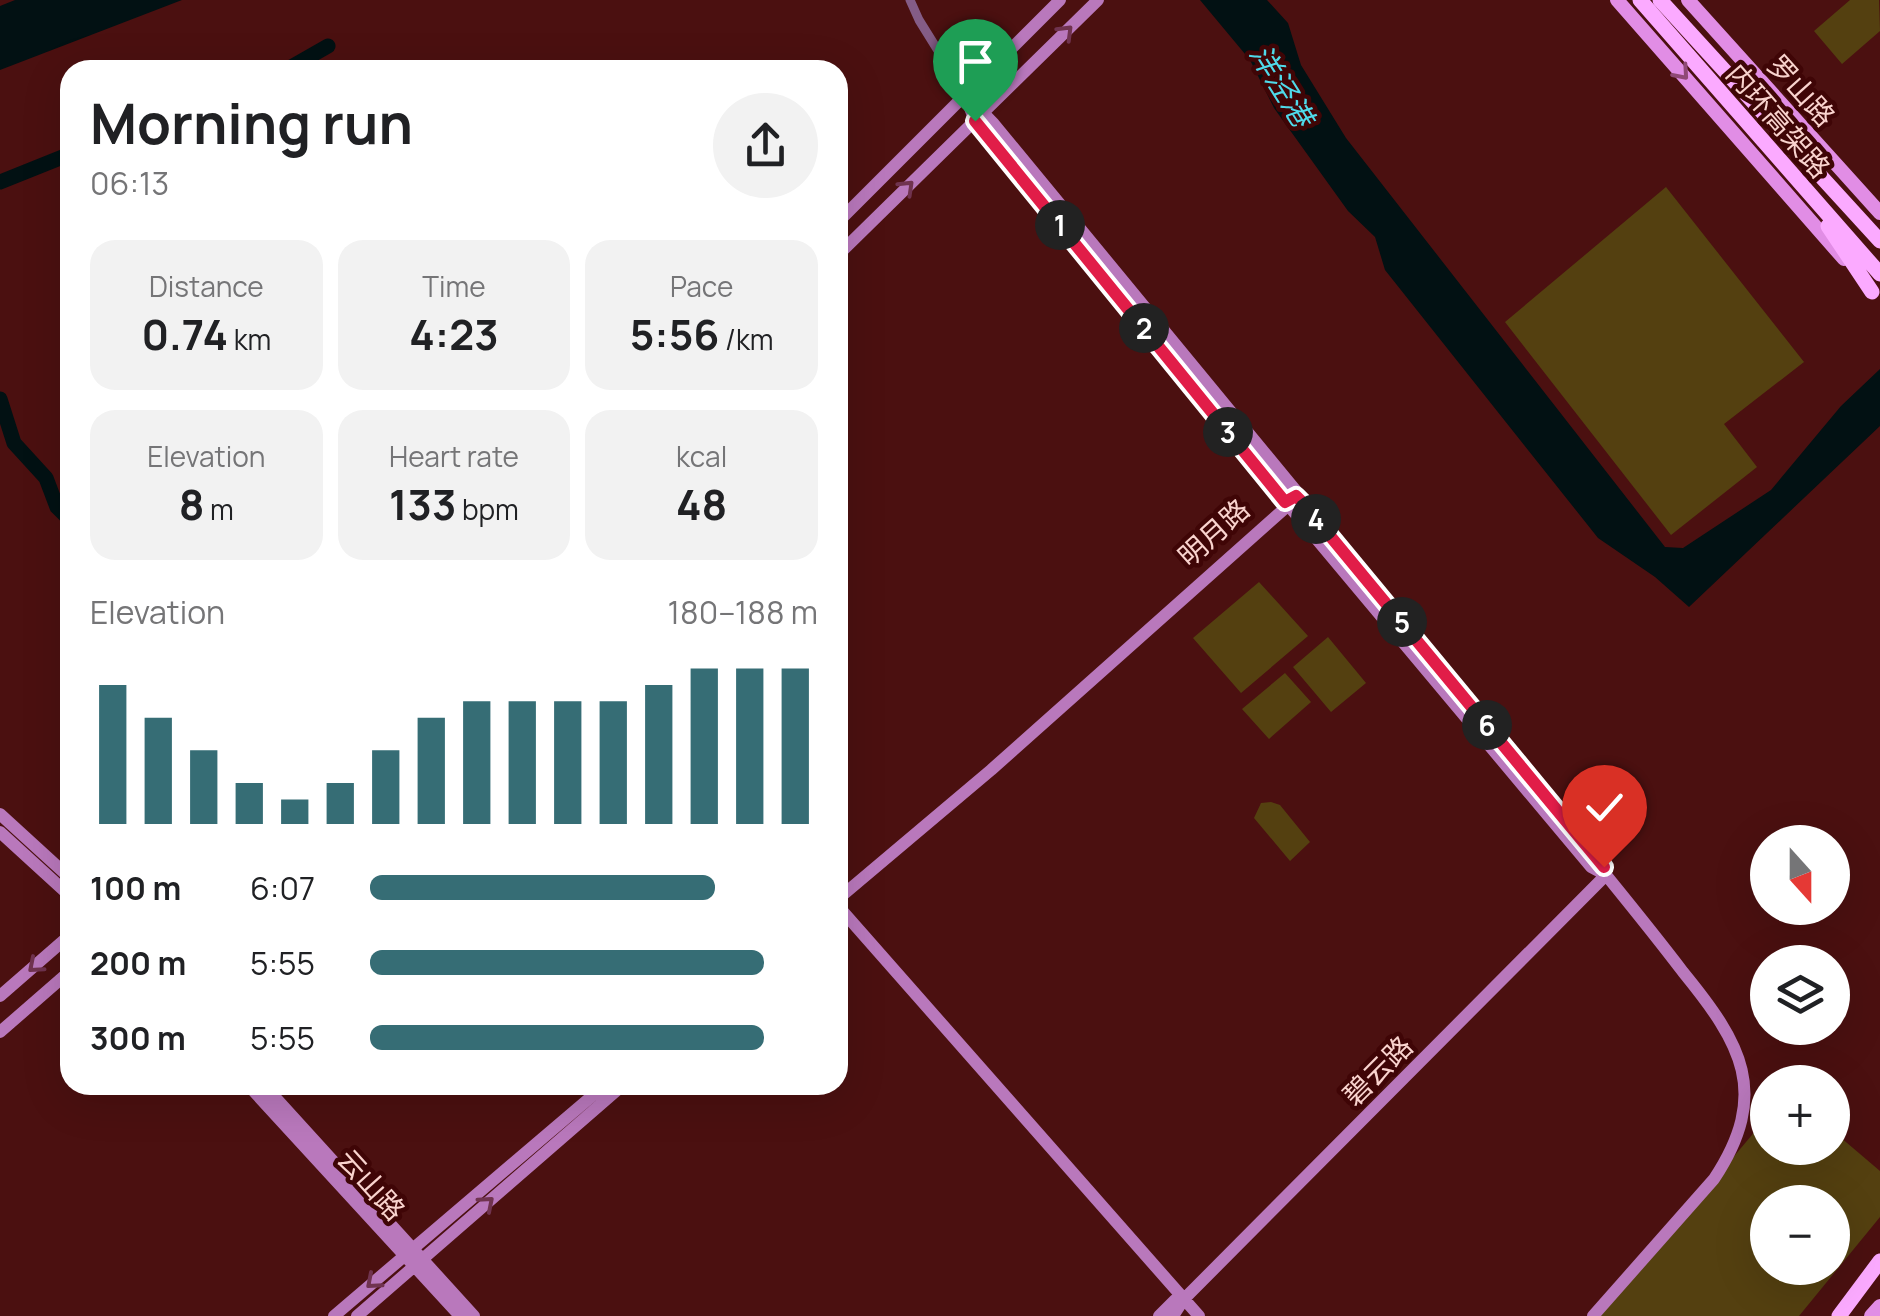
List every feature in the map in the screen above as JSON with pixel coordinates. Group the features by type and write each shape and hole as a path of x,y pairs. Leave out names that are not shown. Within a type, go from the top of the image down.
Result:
{"highway":[{"name":"内环高架路","path":"1640,0 1689,44 1880,241"},
{"name":"内环高架路","path":"1660,0 1689,44 1795,177 1880,274"},
{"path":"1795,177 1876,297"},
{"path":"1842,1316 1880,1264"},
{"path":"1864,1294 1880,1276"}],"main road":[{"path":"1617,0 1876,297"},
{"name":"罗山路","path":"1688,0 1880,214"},
{"path":"1842,1316 1864,1294 1880,1264"},
{"path":"1870,1316 1880,1306"}],"street":[{"path":"910,0 980,117 1290,501 1600,860 1606,875 1721,1019 1736,1047 1743,1074 1744,1102 1734,1143 1714,1178 1593,1316"},
{"path":"848,212 1060,0"},
{"path":"848,245 1098,0"},
{"name":"明月路","path":"848,882 1290,501"},
{"name":"明月路","path":"848,894 1290,501"},
{"path":"0,814 60,869"},
{"path":"0,832 60,887"},
{"name":"碧云路","path":"1172,1316 1606,875"},
{"path":"848,914 1199,1316"},
{"path":"0,996 60,944"},
{"path":"0,1032 60,980"},
{"name":"云山路","path":"258,1095 408,1252"},
{"name":"云山路","path":"273,1095 460,1316"},
{"path":"334,1316 593,1095"},
{"path":"357,1316 611,1095"},
{"name":"云山路","path":"418,1264 474,1316"},
{"name":"碧云路","path":"1159,1316 1174,1300 1184,1300"}],"shaded area":[{"path":"1850,0 1879,0 1880,31 1842,64 1814,31"},
{"path":"1666,187 1804,362 1724,424 1757,467 1671,535 1505,322"},
{"path":"1259,582 1308,636 1241,693 1193,638"},
{"path":"1328,637 1366,683 1331,712 1293,667"},
{"path":"1285,673 1311,702 1269,739 1242,709"},
{"path":"1261,803 1280,805 1310,842 1290,861 1254,818"},
{"path":"1750,1137 1750,1165 1850,1165 1850,1145 1880,1171 1880,1217 1850,1254 1850,1185 1750,1185 1750,1285 1824,1285 1799,1316 1600,1316"}],"water":[{"path":"15,0 182,0 0,70 0,6"},
{"name":"洋泾港","path":"1200,0 1267,0 1288,23 1301,65 1346,138 1665,547 1683,548 1771,490 1841,406 1880,369 1880,426 1689,607 1655,577 1598,538 1385,270 1375,237 1348,211 1274,108 1250,60"}],"waterway":[{"path":"304,60 328,46"},
{"path":"0,182 60,158"},
{"path":"0,399 14,443 46,478 60,510"}],"route":[{"path":"975,121 1285,502 1296,496 1302,502 1604,867"}]}
